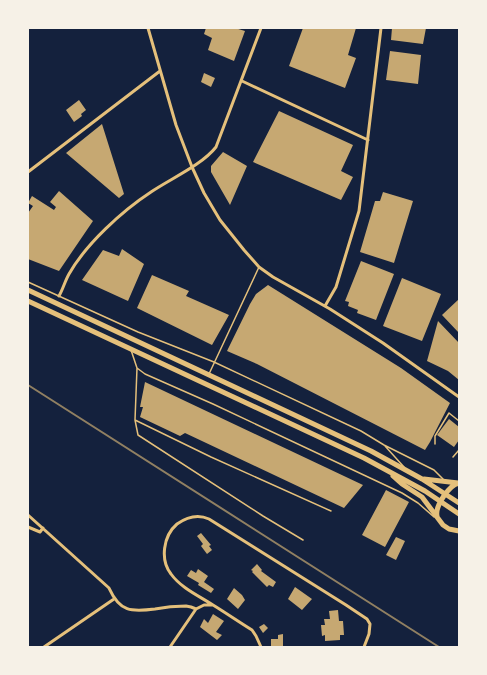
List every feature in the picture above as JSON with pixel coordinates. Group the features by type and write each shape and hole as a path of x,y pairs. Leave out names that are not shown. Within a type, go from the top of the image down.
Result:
{"main road":[{"path":"28,290 371,451 422,479 459,503"},
{"path":"28,301 336,445 424,491 459,514"},
{"path":"388,471 402,484 422,497 446,527 457,530"},
{"path":"422,479 459,483"},
{"path":"439,519 437,509 450,488 459,483"}],"street":[{"path":"148,28 180,137 204,193 220,220 259,267 273,277 325,306 383,343 459,397"},
{"path":"59,296 69,274 78,260 112,223 151,192 209,155 216,147 261,28"},
{"path":"325,306 336,287 357,221 381,28"},
{"path":"28,172 160,71"},
{"path":"242,81 368,140"},
{"path":"28,515 109,588 114,599 123,607 134,611 186,606 196,609"},
{"path":"261,647 252,630 175,579 169,571 165,563 165,543 172,530 184,520 200,516 209,519 367,619 370,624 369,634 364,647"},
{"path":"28,527 40,532 43,528"},
{"path":"44,647 114,599"},
{"path":"170,647 196,609 204,605 214,605"}],"lane":[{"path":"208,374 259,267"},
{"path":"28,282 138,332 214,362 361,431 384,445 434,470 445,482"},
{"path":"130,348 137,368 135,420 138,435 203,478 303,540"},
{"path":"137,368 145,374 402,492 439,519"},
{"path":"435,444 435,436 449,412 459,421"},
{"path":"135,420 211,457 331,511"},
{"path":"384,445 406,470"},
{"path":"453,457 459,450"}],"building":[{"path":"206,28 235,28 245,31 234,61 208,50 212,38 204,34"},
{"path":"303,28 356,28 348,55 356,58 345,88 289,66"},
{"path":"392,28 426,28 423,44 391,40"},
{"path":"390,51 421,55 418,84 386,80"},
{"path":"204,73 215,78 211,87 201,82"},
{"path":"79,100 86,110 81,114 82,116 74,122 66,110"},
{"path":"279,111 353,145 341,171 353,177 341,200 253,162"},
{"path":"102,124 124,194 119,198 66,153"},
{"path":"223,152 247,166 230,205 211,172 211,166"},
{"path":"59,191 93,221 59,271 28,259 28,213 33,206 28,203 32,196 54,210 56,207 50,202"},
{"path":"383,192 413,201 394,263 360,252 375,201 380,201"},
{"path":"122,249 144,264 128,301 82,280 103,250 119,256"},
{"path":"361,261 394,274 376,320 357,313 358,310 348,306 349,302 345,301"},
{"path":"152,275 189,291 186,296 229,315 212,345 137,308"},
{"path":"402,278 441,294 422,341 383,326"},
{"path":"268,285 401,368 450,403 425,450 257,364 227,351 256,294"},
{"path":"459,299 459,333 442,315"},
{"path":"438,321 459,343 459,380 448,371 427,361"},
{"path":"145,382 363,485 344,508 185,433 180,436 140,417 143,407 140,407"},
{"path":"449,419 459,427 459,440 454,447 437,435"},
{"path":"386,490 409,502 385,547 362,535"},
{"path":"201,533 211,545 209,546 212,550 207,554 201,546 203,544 197,536"},
{"path":"396,537 405,541 396,560 386,555"},
{"path":"257,564 262,570 261,571 276,582 273,587 269,585 267,587 252,572 253,571 251,570"},
{"path":"198,569 208,576 204,582 214,589 211,593 198,585 199,583 187,576 191,570 196,573"},
{"path":"295,587 312,599 302,610 288,599"},
{"path":"234,588 245,600 238,609 227,599"},
{"path":"338,610 339,621 343,621 344,635 340,635 340,640 325,641 325,635 322,636 321,625 325,625 324,619 330,619 329,611"},
{"path":"213,614 224,621 216,632 222,635 217,640 200,627 204,619 208,623"},
{"path":"264,624 268,628 263,633 259,627"},
{"path":"283,634 283,647 271,647 271,639 278,639 278,635"}],"railway":[{"path":"28,385 439,647"}]}
